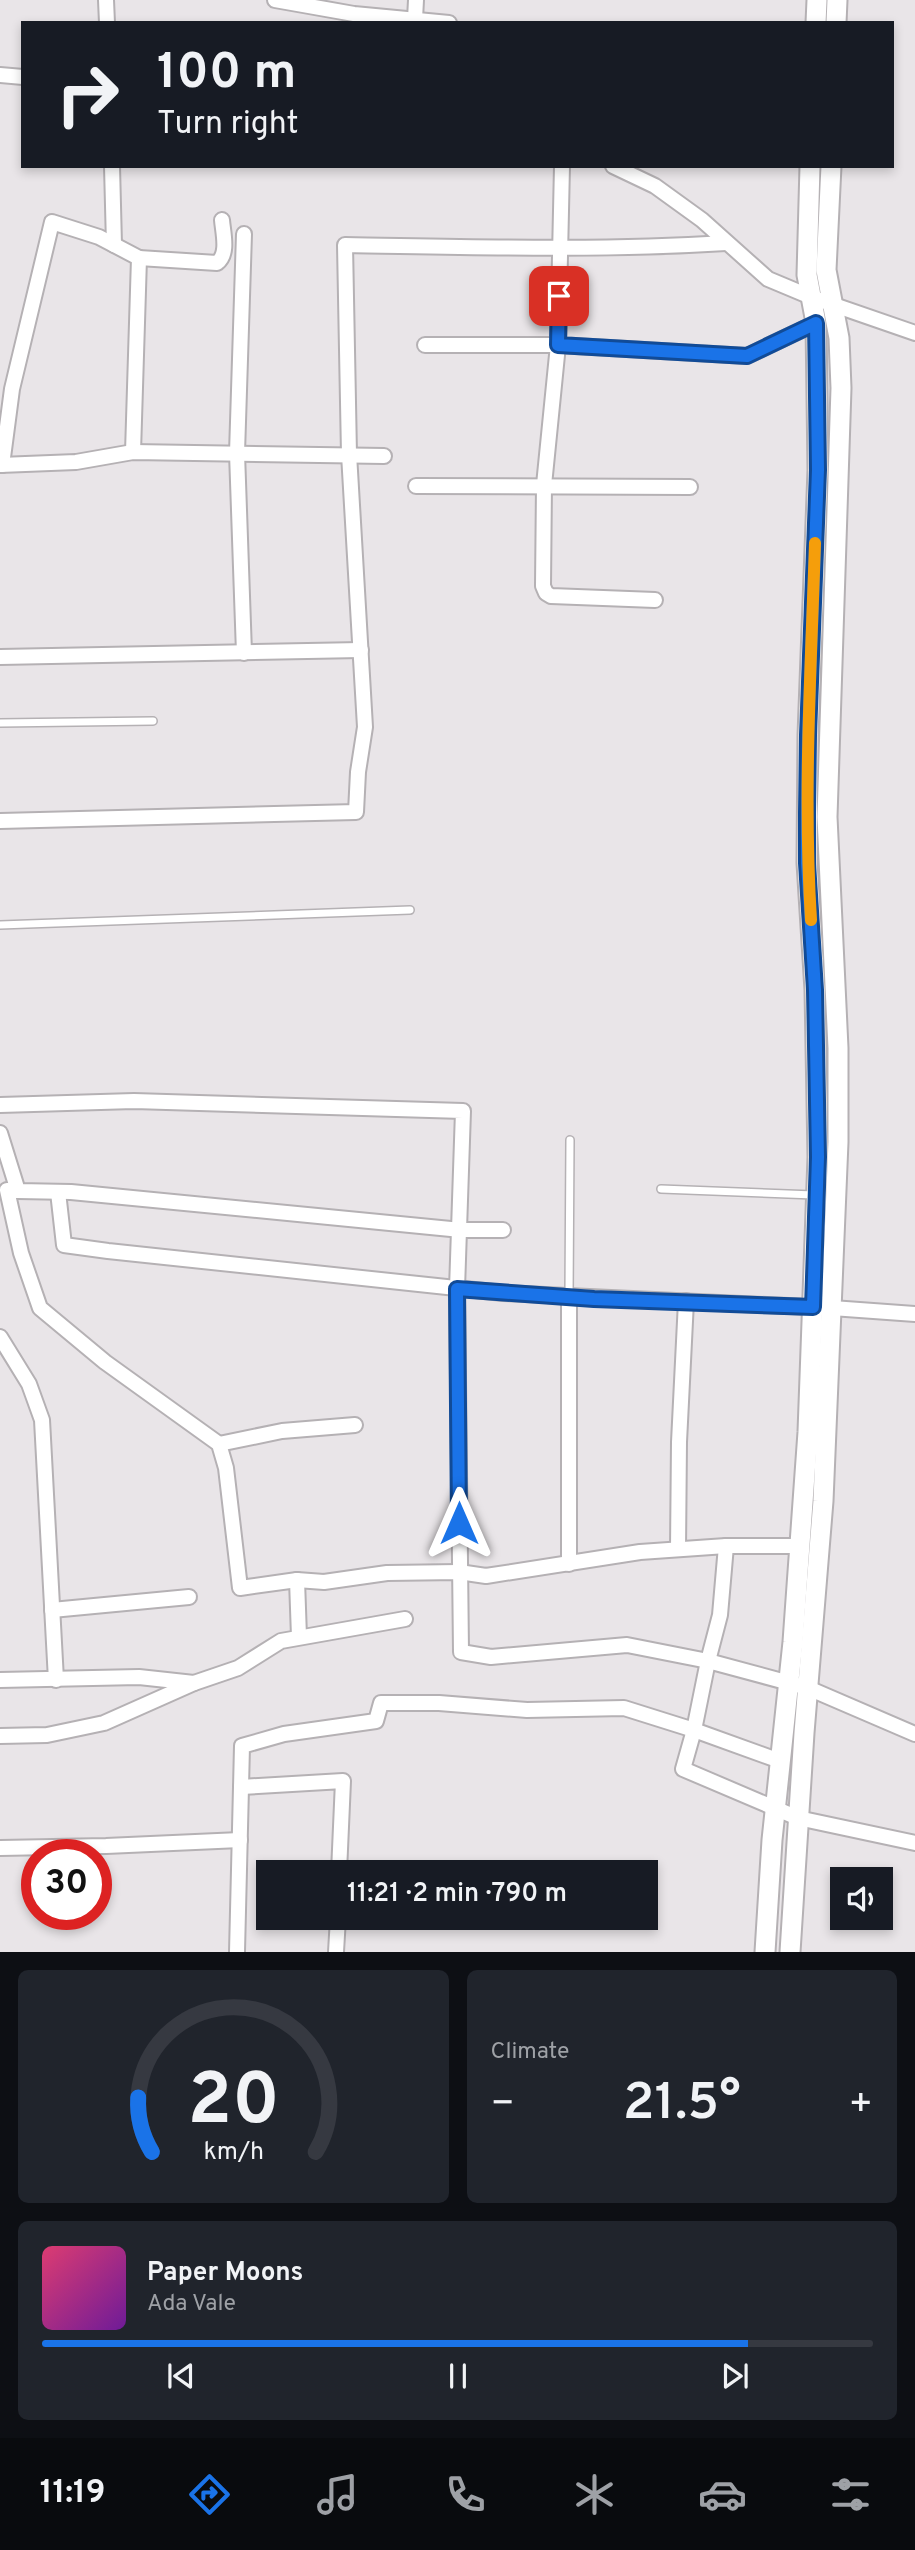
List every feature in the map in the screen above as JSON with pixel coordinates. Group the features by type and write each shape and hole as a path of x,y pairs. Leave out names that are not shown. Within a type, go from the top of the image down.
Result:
{"street":[{"path":"106,0 107,21"},
{"path":"275,0 307,3 354,14 432,21"},
{"path":"415,19 416,0"},
{"path":"816,21 817,0"},
{"path":"836,21 837,0"},
{"path":"0,75 21,77"},
{"path":"112,168 114,245"},
{"path":"562,168 558,345 544,485 542,586 551,596 655,600"},
{"path":"617,168 655,186 702,220 768,279 915,333"},
{"path":"765,1951 780,1761 798,1686 823,1501 822,1307 816,1195 816,1004 807,863 818,470 816,323 807,275 810,168"},
{"path":"790,1951 798,1818 800,1546 808,1432 838,1142 838,1048 827,817 841,388 839,338 826,270 831,168"},
{"path":"222,220 224,254 217,263 139,258 99,237 52,222 12,389 1,465 76,462 133,452 384,456"},
{"path":"244,234 237,453 244,653"},
{"path":"0,821 356,812 358,772 365,727 349,454 345,245 560,248 664,247 726,243"},
{"path":"133,452 139,258"},
{"path":"425,345 558,345 747,356 816,323"},
{"path":"416,486 690,487"},
{"path":"0,657 361,650"},
{"path":"808,762 828,762"},
{"path":"0,1105 134,1101 463,1111 457,1289 461,1652 491,1657 627,1645 708,1661 798,1686 914,1734 915,1718"},
{"path":"0,1133 18,1191"},
{"path":"503,1230 461,1230 160,1200 7,1190 21,1253 40,1308 105,1362 219,1444 226,1468 240,1588 297,1580 324,1582 387,1573 459,1572 486,1576 640,1552 726,1546 800,1546"},
{"path":"58,1192 64,1245 457,1289 915,1314"},
{"path":"569,1297 569,1564"},
{"path":"678,1549 679,1442 686,1301"},
{"path":"0,1337 29,1384 42,1420 56,1680"},
{"path":"219,1444 282,1431 355,1425"},
{"path":"726,1546 720,1615 683,1769 798,1818 915,1843"},
{"path":"297,1580 299,1637"},
{"path":"52,1611 189,1597"},
{"path":"0,1736 47,1735 104,1723 238,1668 282,1641 405,1619"},
{"path":"0,1680 139,1677 194,1684"},
{"path":"237,1951 242,1746 284,1734 376,1721 381,1703 439,1703 527,1710 624,1708 780,1761"},
{"path":"241,1787 343,1781 340,1860"},
{"path":"0,1848 240,1840"},
{"path":"337,1951 338,1930"}],"lane":[{"path":"0,723 153,721"},
{"path":"0,925 410,910"},
{"path":"569,1297 570,1140"},
{"path":"661,1189 816,1195"}],"slow traffic":[{"path":"811,920 807,863 808,735 815,543"}],"route":[{"path":"459,1523 457,1289 594,1299 813,1307 818,1157 815,990 807,863 807,813 818,470 816,323 747,356 558,345 559,296"}]}
